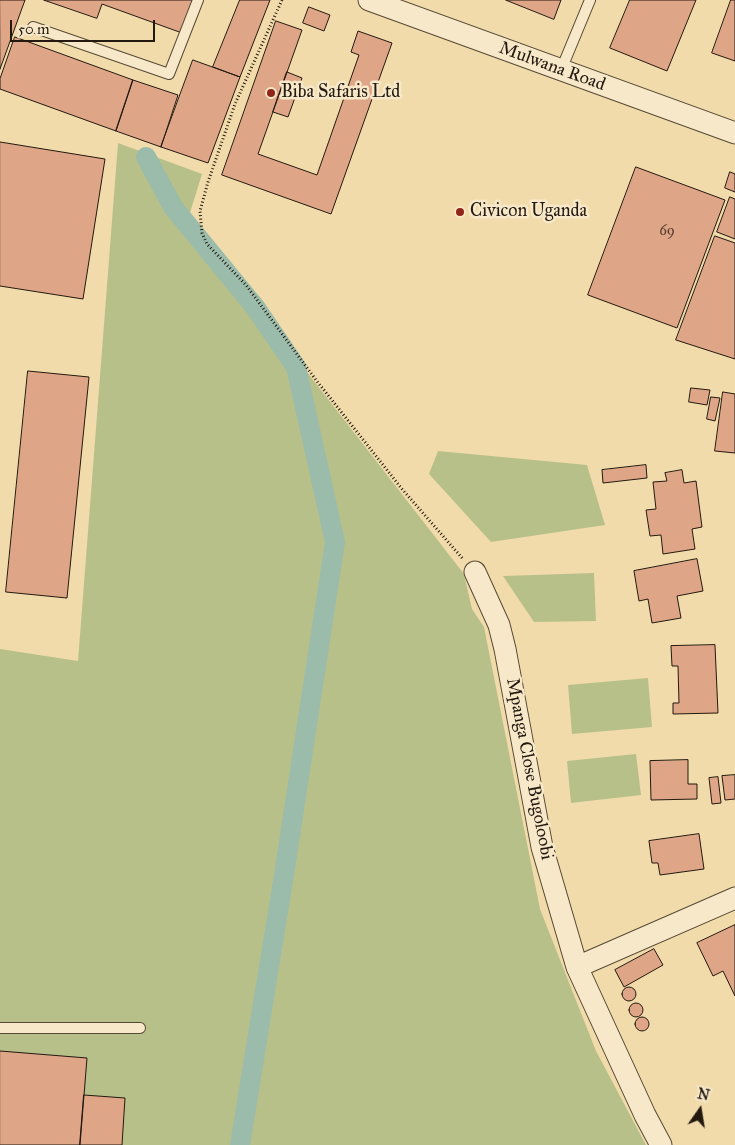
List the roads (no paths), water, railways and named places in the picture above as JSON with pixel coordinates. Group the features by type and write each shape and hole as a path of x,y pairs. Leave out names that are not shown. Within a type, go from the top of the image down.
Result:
{"street":[{"name":"Mulwana Road","path":"369,0 735,133"},
{"name":"Mpanga Close Bugoloobi","path":"475,572 498,625 505,649 542,847 577,967 645,1115 661,1145"},
{"path":"577,967 735,898"}],"lane":[{"path":"33,27 169,74 198,0"},
{"path":"561,70 590,0"},
{"path":"0,1028 140,1028"}],"waterway":[{"path":"146,157 173,207 255,307 296,367 335,542 240,1145"}],"place":[{"name":"Biba Safaris Ltd","path":"271,93"},
{"name":"Civicon Uganda","path":"460,212"}]}
